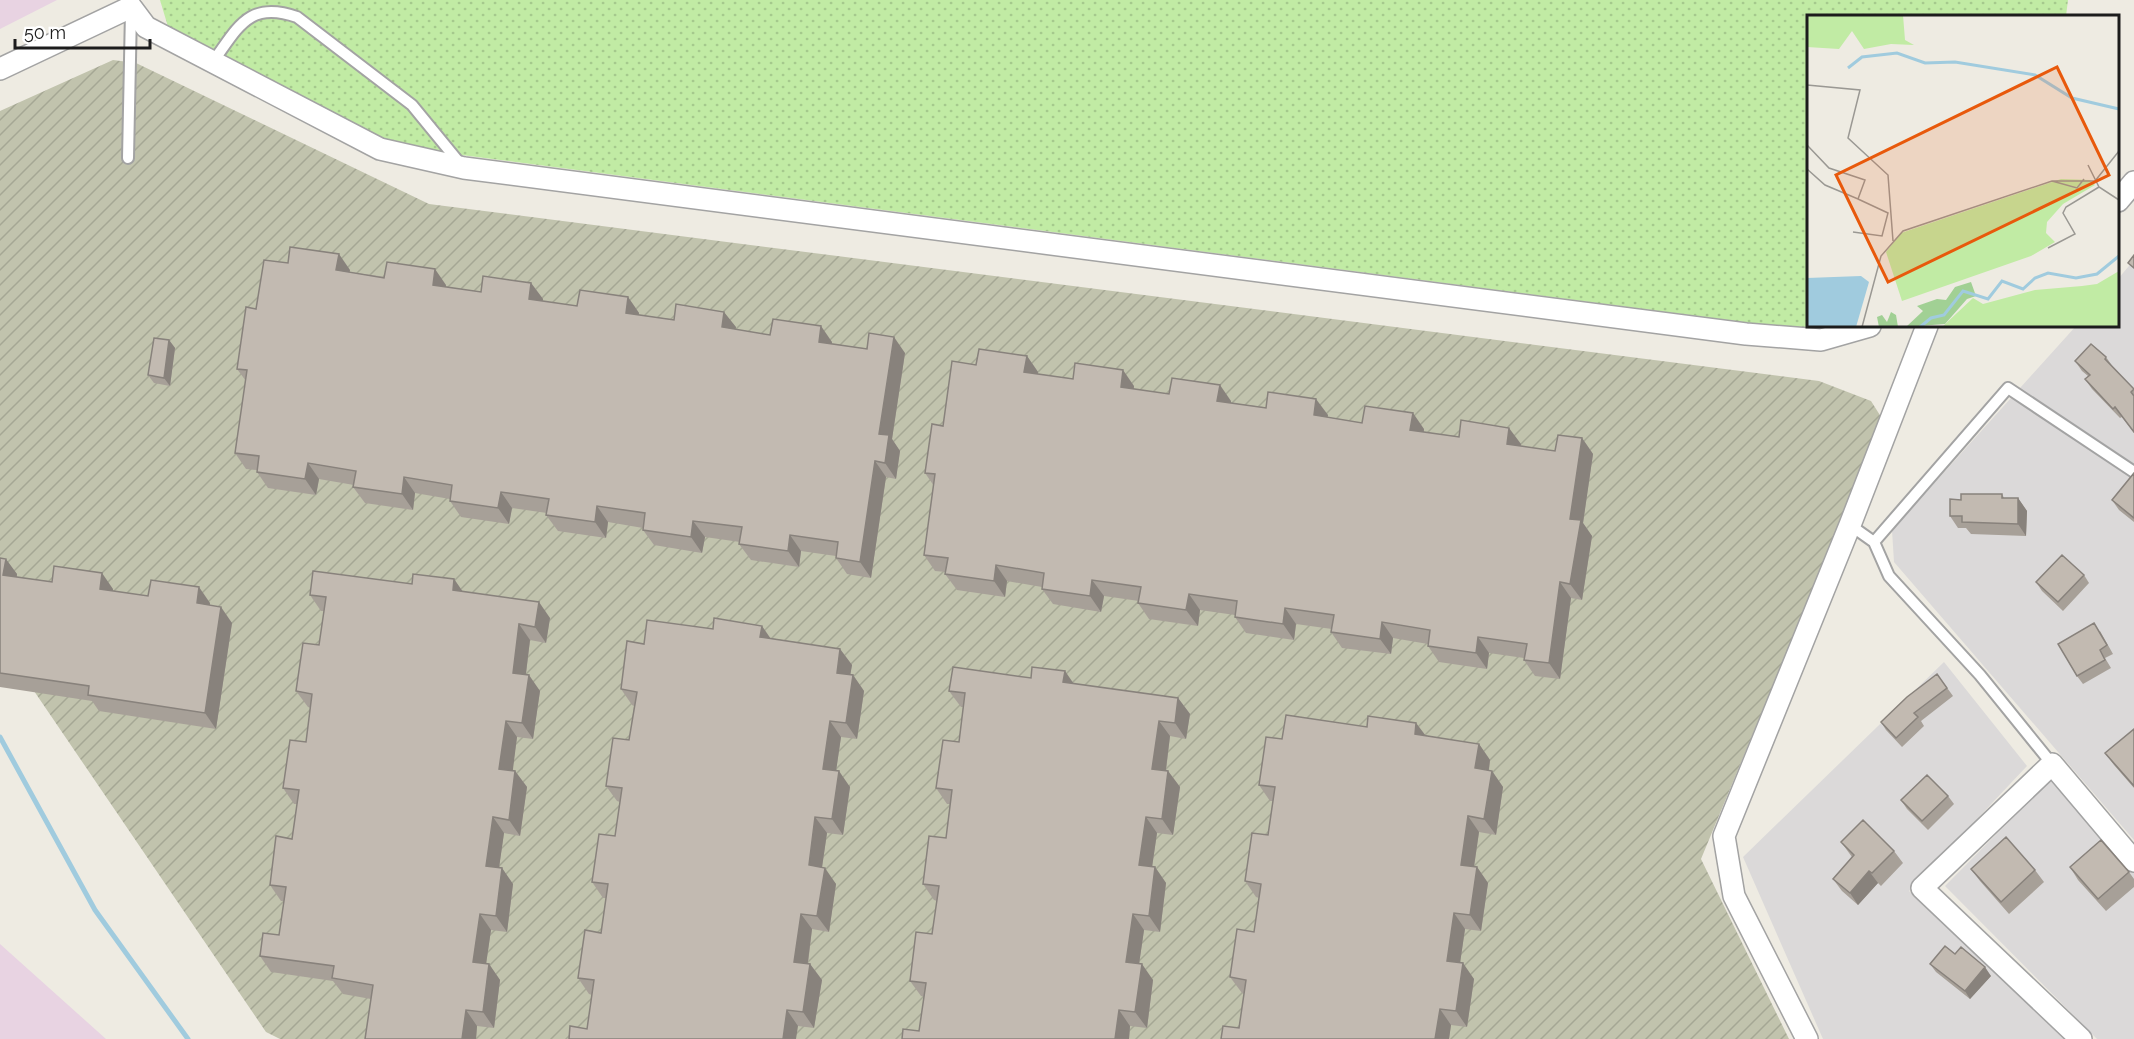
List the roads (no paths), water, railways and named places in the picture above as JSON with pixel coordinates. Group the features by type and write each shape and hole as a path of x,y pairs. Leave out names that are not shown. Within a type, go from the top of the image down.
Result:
{"street":[{"path":"0,69 132,4 146,27 380,149 464,168 1746,334 1821,340 1866,327"},
{"path":"2119,200 2134,182"},
{"path":"1807,1039 1734,896 1724,836 1850,525 1927,327"},
{"path":"2081,1039 1922,888 2052,764 2134,861"}],"lane":[{"path":"128,158 132,4"},
{"path":"212,63 244,20 262,12 281,12 297,17 412,105 464,168"},
{"path":"1874,542 2008,388 2134,472"},
{"path":"1850,525 1874,542 1889,576 1980,675 2052,764"}],"waterway":[{"path":"0,737 95,910 188,1039"}]}
